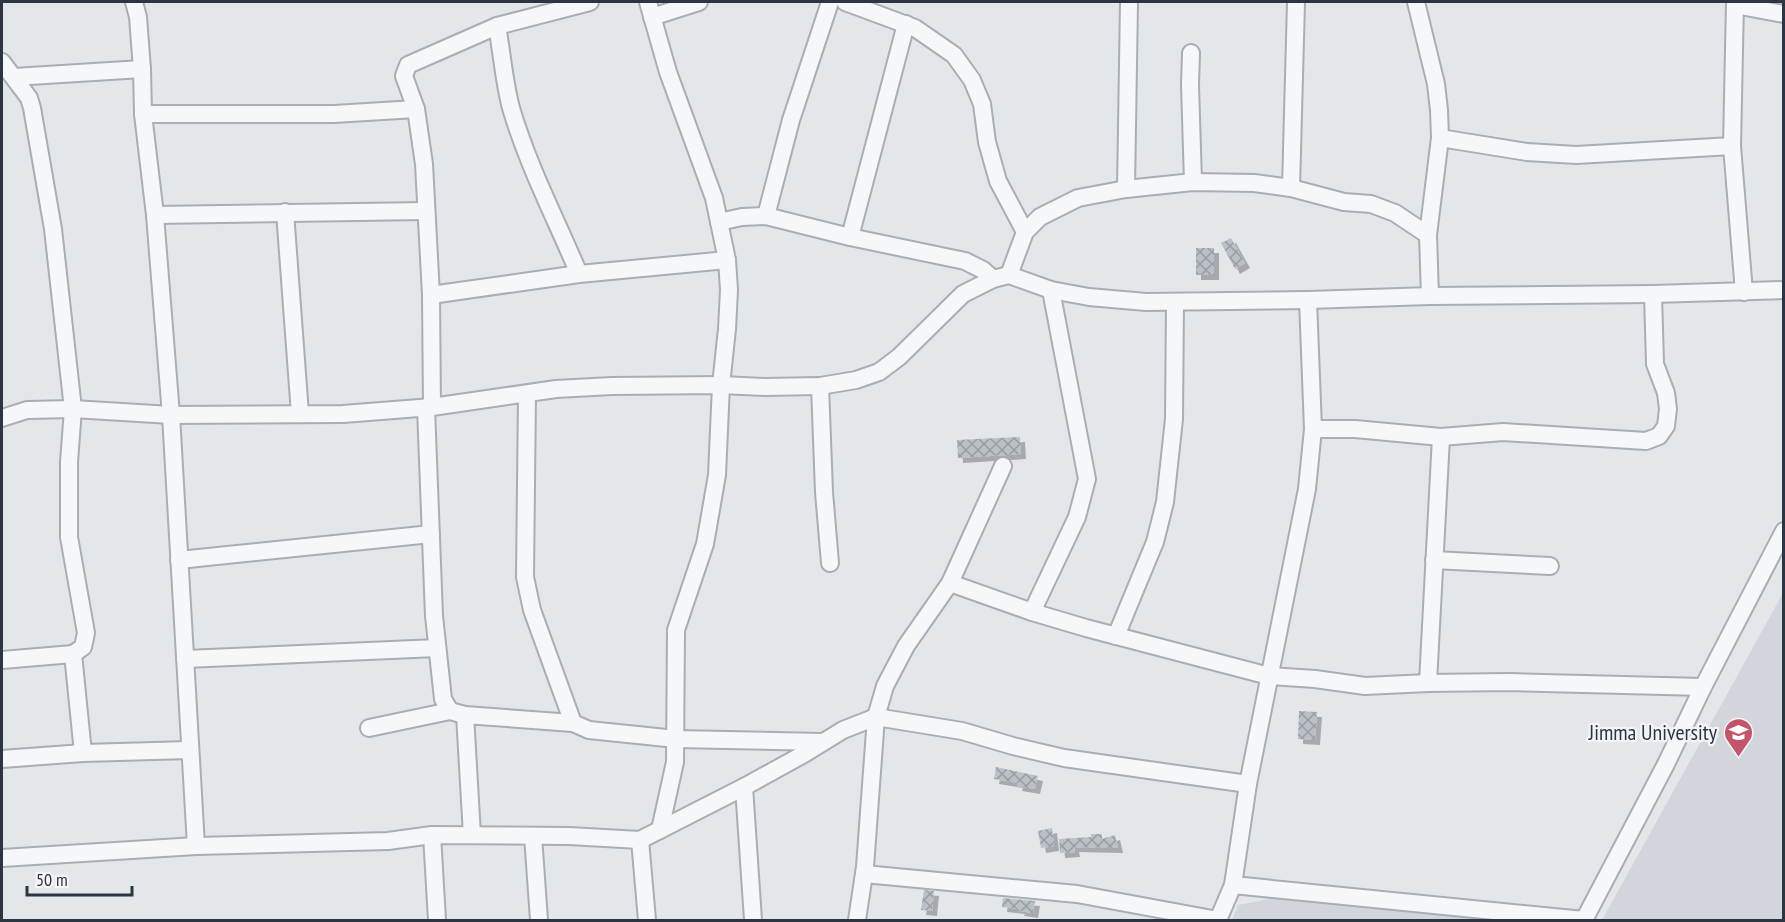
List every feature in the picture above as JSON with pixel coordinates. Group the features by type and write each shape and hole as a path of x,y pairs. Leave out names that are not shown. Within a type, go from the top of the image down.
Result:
{"street":[{"path":"134,2 138,17 143,114 155,215 171,415 196,846"},
{"path":"472,835 457,713 443,699 434,616 430,534 431,295 424,164 416,110 404,76 408,65 497,26 590,2"},
{"path":"660,830 675,762 676,630 705,544 717,475 721,385 729,290 727,260 714,198 668,72 650,9 699,2"},
{"path":"766,216 791,120 830,2"},
{"path":"845,2 915,27 954,56 972,80 982,104 987,142 998,182 1025,232"},
{"path":"1126,189 1129,2"},
{"path":"1291,188 1296,2"},
{"path":"1416,2 1436,84 1440,138 1428,235 1430,296"},
{"path":"1744,291 1732,146 1735,4 1784,14"},
{"path":"849,237 906,24"},
{"path":"497,26 511,106 523,144 579,274"},
{"path":"1191,54 1193,182"},
{"path":"2,62 29,98 39,139 53,229 73,409 69,462 69,537 86,633 83,647 73,654 2,660"},
{"path":"14,77 142,69"},
{"path":"143,114 334,114 416,110"},
{"path":"1440,138 1527,152 1576,155 1732,146"},
{"path":"2,418 27,410 73,409 171,415 343,414 429,407 556,389 612,386 820,386 856,380 879,372 899,357 963,294 1001,277 1025,232 1040,217 1077,198 1126,189 1193,182 1254,183 1291,188 1344,202 1371,204 1395,213 1428,235"},
{"path":"155,215 426,211"},
{"path":"285,212 300,414"},
{"path":"719,222 742,217 766,216 849,237 965,261 1001,277 1051,290 1089,297 1146,302 1784,290"},
{"path":"431,295 579,274 727,260"},
{"path":"1032,612 1077,518 1087,479 1051,290"},
{"path":"1313,429 1355,429 1441,437 1503,432 1646,441 1659,436 1666,426 1668,409 1666,393 1655,364 1653,294"},
{"path":"864,874 1077,894 1218,920 1233,885 1248,784 1307,489 1313,429 1308,300"},
{"path":"1116,636 1155,543 1165,502 1174,419 1175,302"},
{"path":"820,386 824,492 830,563"},
{"path":"527,394 525,577 532,610 573,723"},
{"path":"1428,683 1441,437"},
{"path":"857,921 864,874 876,717 885,686 906,646 950,583 1003,466"},
{"path":"1233,885 1584,920 1784,531"},
{"path":"179,560 430,534"},
{"path":"1434,560 1550,566"},
{"path":"950,583 1032,612 1269,676 1365,686 1509,682 1703,687"},
{"path":"185,659 437,648"},
{"path":"73,654 83,753"},
{"path":"369,728 457,713 573,723 589,730 676,739 823,742"},
{"path":"2,858 196,846 388,841 432,835 640,840 744,787 843,730 876,717 962,731 1064,758 1248,784"},
{"path":"2,759 83,753 190,750"},
{"path":"744,787 753,921"},
{"path":"432,835 437,921"},
{"path":"533,836 538,921"},
{"path":"640,840 647,921"}],"shaded area":[{"name":"Jimma University","path":"1783,593 1783,920 1602,920"},
{"path":"1274,898 1535,920 1232,920 1238,905"}],"building":[{"path":"1231,238 1245,263 1235,269 1221,243"},
{"path":"1196,248 1214,248 1214,275 1196,275"},
{"path":"1020,437 1021,454 958,458 957,440"},
{"path":"1299,711 1317,712 1315,740 1298,739"},
{"path":"996,767 1038,776 1035,789 1017,786 1018,783 994,779"},
{"path":"1052,828 1054,846 1041,848 1038,831"},
{"path":"1091,834 1102,834 1102,839 1115,835 1118,848 1074,847 1075,852 1060,853 1059,839 1091,837"},
{"path":"924,890 934,891 932,911 921,910"},
{"path":"1003,898 1035,901 1033,913 1002,907"}],"place":[{"name":"Jimma University","path":"1738,758"}]}
